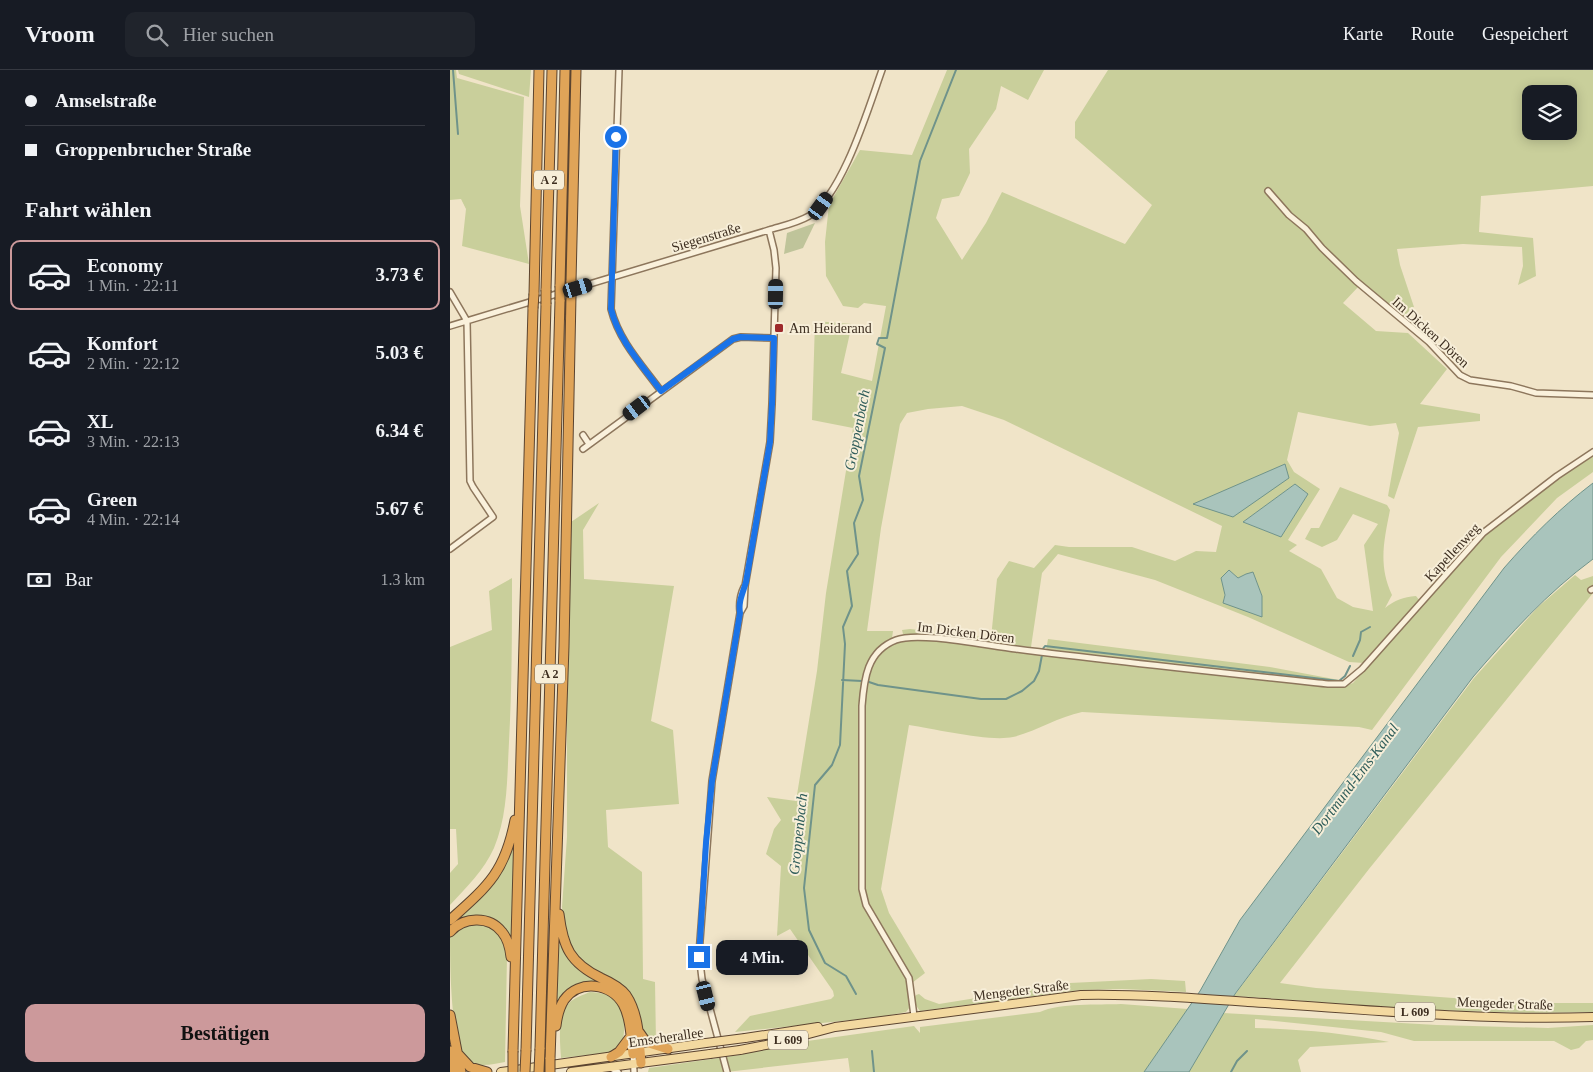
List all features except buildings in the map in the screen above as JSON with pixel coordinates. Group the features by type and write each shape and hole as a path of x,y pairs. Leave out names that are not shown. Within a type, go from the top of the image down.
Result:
{"highway":[{"path":"513,1072 539,70"},
{"name":"A 2","path":"525,1072 552,70"},
{"name":"A 2","path":"539,1072 565,70"},
{"path":"550,1072 564,646 576,70"},
{"path":"450,920 481,893 498,871 512,834 520,795"},
{"path":"555,889 561,933 568,951 582,967 624,993 633,1008 637,1063"},
{"path":"450,932 458,925 472,920 485,921 498,927 506,938 515,974"},
{"path":"551,1048 558,1016 564,1000 574,991 588,986 606,988 619,998 624,1005 634,1033 646,1042 668,1049"},
{"path":"450,1015 454,1072"},
{"path":"610,1057 619,1052 634,1033"},
{"path":"453,1051 461,1072"},
{"path":"453,1051 470,1067 486,1072"}],"main road":[{"name":"Mengeder Straße","path":"857,1024 1081,995 1121,994 1466,1015 1593,1017"},
{"name":"Emscherallee","path":"570,1072 764,1046 835,1027 857,1024"},
{"name":"Emscherallee","path":"501,1072 610,1057 637,1063 668,1049 821,1027 835,1027"}],"street":[{"path":"619,70 611,309 615,324 623,339 661,391"},
{"name":"Siegenstraße","path":"450,326 769,230 808,216 821,206 849,158 882,70"},
{"name":"Im Dicken Dören","path":"1268,191 1289,216 1306,228 1322,248 1356,281 1429,342 1460,376 1470,380 1511,386 1536,393 1593,395"},
{"path":"727,1072 702,979 699,954 712,781 740,613 741,594 745,586 770,442 776,268 769,230"},
{"path":"450,292 467,321 470,481 493,517 450,549"},
{"path":"583,449 733,339 740,337 774,338"},
{"path":"583,435 590,444"},
{"name":"Kapellenweg","path":"1344,684 1362,669 1483,533 1557,476 1593,452"},
{"name":"Im Dicken Dören","path":"914,1016 909,978 866,905 862,889 862,715 864,681 870,662 881,649 894,640 906,636 924,637 1015,649 1328,684 1344,684"},
{"path":"609,1067 618,1072"}],"green space":[{"path":"450,70 456,70 457,78 524,97 520,206 529,264 462,246 466,209 461,199 450,200"},
{"path":"458,70 531,70 529,97 459,74"},
{"path":"947,70 1044,70 1028,100 1001,86 996,109 969,149 970,173 959,196 942,199 936,218 962,260 986,223 1002,192 1125,244 1152,205 1075,138 1075,122 1108,70 1593,70 1593,186 1481,196 1479,232 1533,238 1536,276 1518,285 1523,266 1522,247 1463,244 1397,249 1400,265 1414,307 1409,308 1411,324 1408,328 1359,286 1343,303 1376,331 1408,333 1447,369 1420,404 1480,414 1480,421 1418,427 1394,499 1388,496 1399,433 1396,423 1370,426 1298,412 1287,460 1294,472 1320,489 1288,540 1297,545 1289,551 1321,569 1337,598 1353,607 1373,611 1364,545 1378,524 1353,514 1337,540 1322,547 1305,539 1311,528 1319,528 1340,487 1387,505 1390,510 1384,543 1384,563 1392,595 1385,608 1407,597 1416,596 1420,601 1364,663 1349,662 1248,617 1155,580 1058,554 1042,573 1031,647 996,644 1194,672 1340,688 1353,683 1484,534 1561,475 1593,455 1593,472 1557,498 1501,557 1372,730 1359,727 1082,712 1013,737 1003,738 990,738 909,725 881,889 889,913 925,973 908,986 910,1007 906,1012 880,1017 735,1032 750,1016 831,999 834,996 833,991 790,929 777,936 781,866 766,854 774,829 781,820 767,797 796,801 817,671 826,593 853,428 812,420 815,321 852,324 841,373 872,381 886,306 864,303 858,308 843,306 826,276 825,242 829,205 860,150 912,155","holes":["962,406 1004,420 1222,526 1216,552 1196,551 1175,561 1132,547 1069,547 1055,545 1034,568 1009,561 997,579 991,638 910,629 902,630 903,634 918,635 894,641 872,660 864,682 862,681 869,662 881,647 892,638 893,631 867,631 881,528 900,424 907,413","1295,484 1308,494 1281,537 1243,522","1229,570 1238,578 1253,572 1262,596 1223,603"]},
{"path":"815,223 803,248 784,254 787,233"},
{"path":"599,503 583,530 584,579 674,586 651,721 673,730 679,804 606,810 608,847 642,872 643,979 655,982 656,1042 647,1038 594,971 577,958 565,932 562,907 567,837 567,681 571,522"},
{"path":"1575,575 1581,580 1593,576 1593,593 1369,869 1280,983 1316,988 1522,1003 1593,1003 1593,1012 1458,1011 1234,996 1474,678 1538,607"},
{"path":"512,578 510,722 506,796 502,822 494,848 485,864 450,905 450,873 458,864 456,829 450,829 450,647 492,630 489,591"},
{"path":"1048,639 1270,667 1339,680 1338,683 1046,651"},
{"path":"514,842 511,943 507,956 505,1062 486,1065 477,1064 467,1061 461,1053 457,1039 452,1001 450,932 452,925 492,886"},
{"path":"556,939 565,953 603,983 587,983 574,988 553,1008"},
{"path":"1151,979 1185,981 1186,992 1122,989 1081,990 920,1011 914,1001 916,995 919,994 925,999 939,1004 1070,983"},
{"path":"590,992 610,996 619,1004 624,1020 622,1043 615,1052 561,1058 560,1029 565,1008 574,999"},
{"path":"1121,1004 1188,1009 1144,1072 850,1072 848,1058 726,1072 648,1072 649,1068 739,1055 786,1044 914,1026 920,1033 920,1027 1040,1012 1058,1007"},
{"path":"1223,1013 1437,1025 1548,1028 1593,1025 1593,1040 1586,1041 1579,1048 1571,1050 1554,1041 1414,1041 1381,1032 1255,1019 1255,1028 1322,1032 1389,1042 1310,1047 1298,1060 1301,1072 1189,1072"}],"water":[{"path":"1285,464 1289,478 1233,517 1193,504"},
{"name":"Dortmund-Ems-Kanal","path":"1593,483 1593,559 1560,586 1530,615 1473,677 1235,994 1189,1072 1144,1072 1200,991 1240,920 1504,568 1546,523"},
{"path":"1295,484 1308,494 1281,537 1243,522"},
{"path":"1229,570 1238,578 1253,572 1262,596 1262,617 1223,603 1225,595 1221,578"}],"waterway":[{"path":"453,70 458,134"},
{"name":"Groppenbach","path":"856,994 846,976 825,963 809,930 804,888 815,785 832,765 840,745 845,644 843,627 852,606 847,571 858,554 854,523 863,500 859,476 885,348 877,344 879,338 887,338 920,161 956,70"},
{"path":"1353,656 1360,640 1361,632 1370,627"},
{"path":"1042,650 1045,646 1339,681 1345,676 1350,666"},
{"path":"866,681 878,685 981,699 1006,699 1022,691 1034,681 1039,671 1042,655"},
{"path":"842,680 862,681"},
{"name":"Groppenbach","path":"872,1051 874,1072"},
{"path":"1231,1072 1237,1061 1247,1051"}],"place":[{"name":"Am Heiderand","path":"779,328"}],"route":[{"path":"616,137 611,309 615,324 623,339 661,391 733,339 740,337 774,338 770,442 746,582 741,594 740,613 712,781 699,957"}]}
